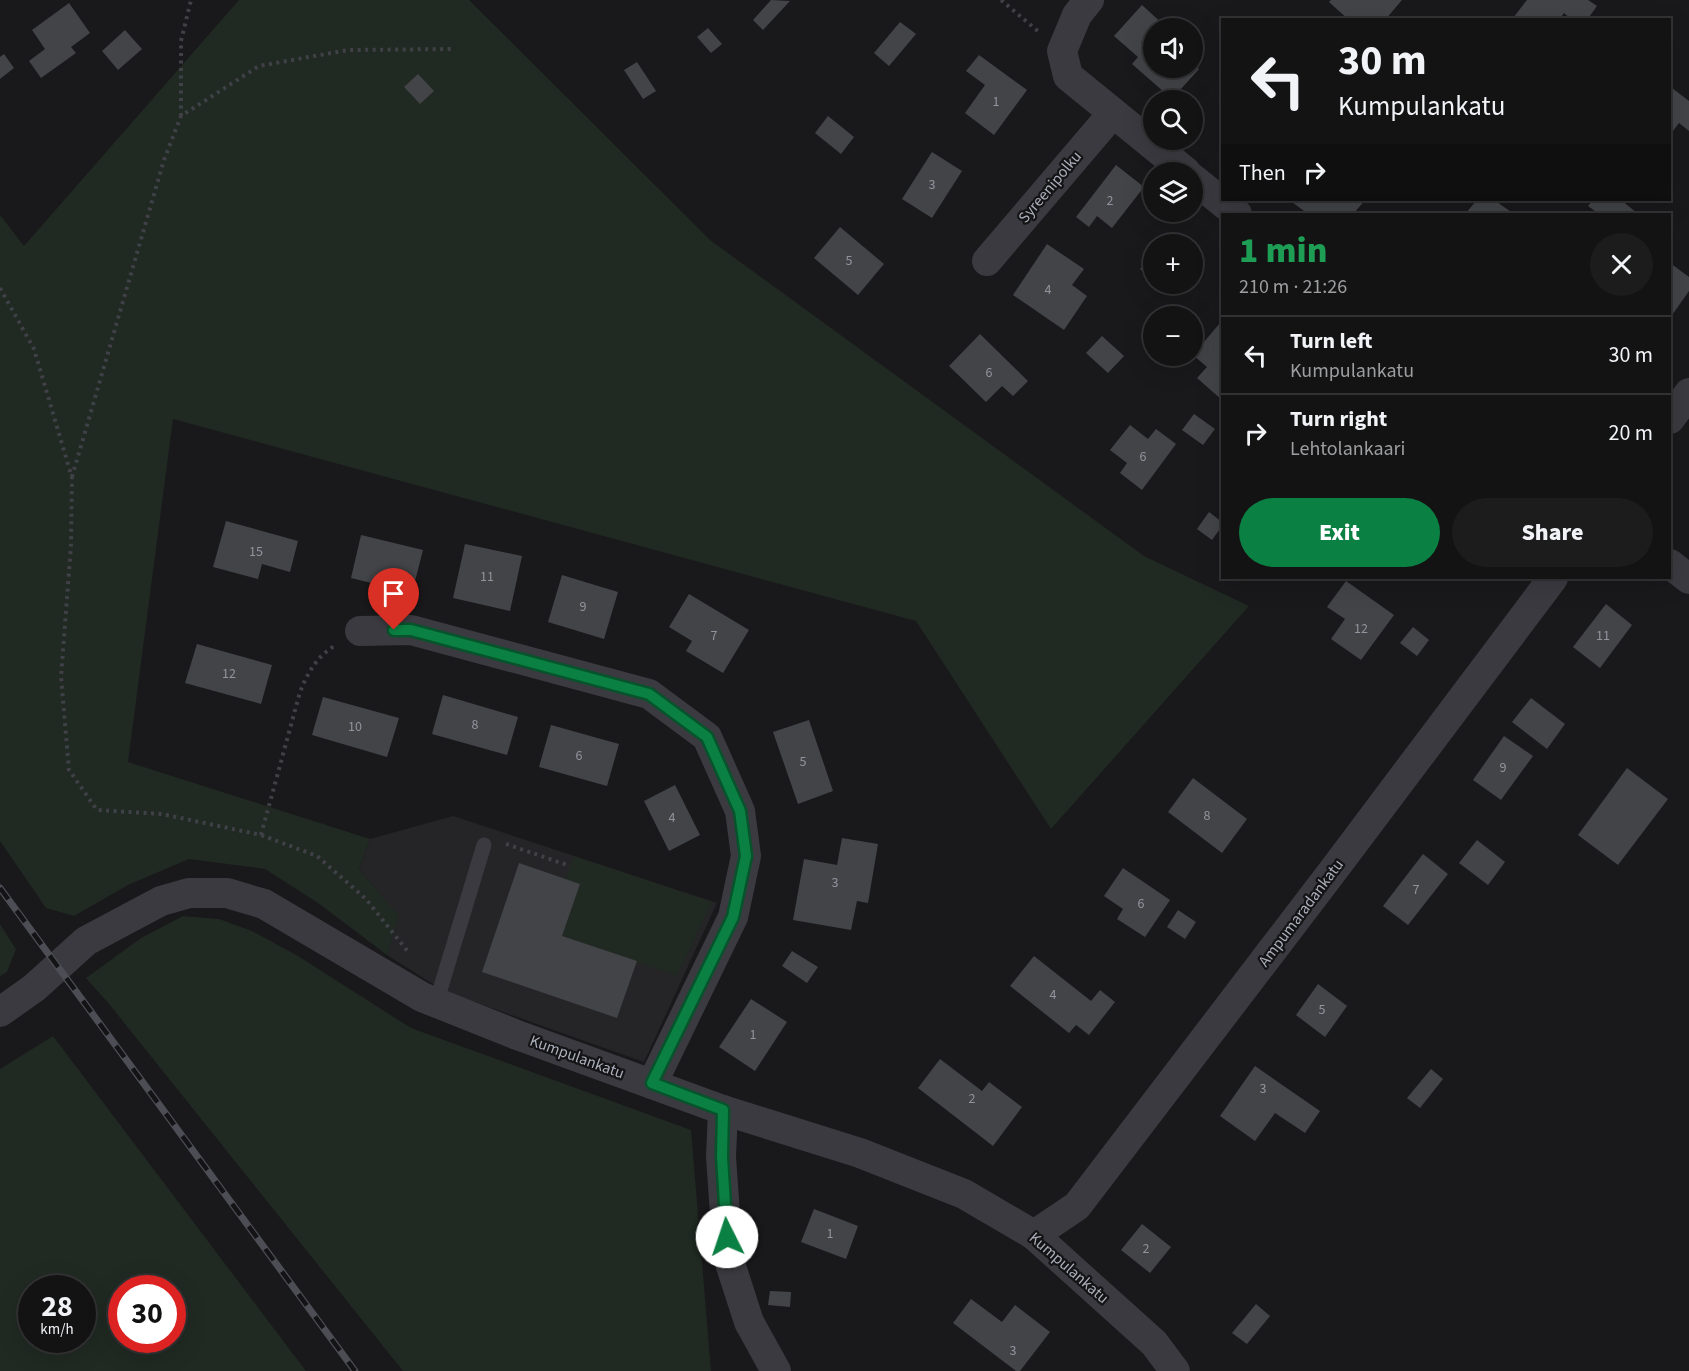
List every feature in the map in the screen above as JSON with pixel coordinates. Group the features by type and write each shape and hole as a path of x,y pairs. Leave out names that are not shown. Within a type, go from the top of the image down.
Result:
{"street":[{"path":"1089,0 1077,15 1062,51 1068,76 1174,162"},
{"name":"Syreenipolku","path":"987,261 1113,113"},
{"path":"1203,187 1236,213"},
{"path":"1671,418 1689,393"},
{"path":"1671,565 1689,579"},
{"name":"Ampumaradankatu","path":"1034,1235 1077,1206 1552,579"},
{"path":"360,631 411,630 649,694 707,737 740,811 746,856 733,917 652,1083"},
{"name":"Kumpulankatu","path":"0,1012 34,988 86,941 161,901 189,893 227,893 264,904 429,1000 516,1035 723,1110 860,1153 964,1194 1034,1235 1154,1343 1175,1371"},
{"path":"723,1110 722,1157 728,1257 749,1322 776,1371"}],"lane":[{"path":"429,1000 484,845"}],"path":[{"path":"191,0 181,41 181,116 164,160 72,478 71,545 61,677 69,770 97,810 162,814 261,835 317,856 366,899 412,956 429,1000"},
{"path":"1001,0 1062,51"},
{"path":"181,116 259,66 348,50 454,49"},
{"path":"0,288 34,349 72,478"},
{"path":"261,835 300,692 309,670 325,651 360,631"},
{"path":"484,845 494,840 570,866"}],"shaded area":[{"path":"239,0 469,0 710,240 1144,556 1249,606 1051,829 916,621 173,419 128,762 370,839 359,869 399,916 387,955 318,903 265,869 189,859 128,885 74,916 46,908 0,841 0,215 24,246"},
{"path":"453,816 717,903 644,1062 444,991 387,955 398,916 359,869 370,839"},
{"path":"574,856 712,902 677,976 562,936 579,884 566,879"},
{"path":"183,916 219,919 252,931 298,956 411,1028 691,1130 711,1371 403,1371 86,978 141,938"},
{"path":"0,924 16,949 7,972 0,976"},
{"path":"53,1036 306,1371 0,1371 0,1069"}],"building":[{"path":"771,0 790,1 763,30 753,20"},
{"path":"1331,0 1402,0 1387,18 1347,18 1329,2"},
{"path":"1527,0 1588,0 1597,6 1588,18 1570,18 1564,13 1560,18 1513,18"},
{"path":"69,3 90,33 71,47 76,53 41,78 29,61 45,49 32,30"},
{"path":"1142,5 1156,18 1143,18 1143,74 1132,64 1138,57 1114,36"},
{"path":"900,22 916,34 889,66 874,53"},
{"path":"708,28 722,44 711,53 697,37"},
{"path":"125,30 142,49 118,70 102,51"},
{"path":"4,54 14,68 0,79 0,57"},
{"path":"979,55 1027,90 994,135 965,113 985,85 966,71"},
{"path":"637,62 656,91 643,99 624,70"},
{"path":"418,74 434,91 420,104 404,87"},
{"path":"1148,78 1191,78 1180,90 1162,90"},
{"path":"1672,88 1689,101 1689,131 1679,123 1671,134"},
{"path":"828,116 854,137 841,154 815,133"},
{"path":"932,152 962,171 932,218 902,199"},
{"path":"1116,165 1143,186 1112,228 1097,216 1089,227 1076,217"},
{"path":"1364,201 1355,212 1356,213 1307,213 1292,202"},
{"path":"1476,201 1495,201 1513,213 1466,213"},
{"path":"1592,201 1622,201 1637,213 1598,213 1588,206"},
{"path":"840,227 884,264 858,295 814,258"},
{"path":"1047,244 1084,269 1072,285 1087,296 1064,330 1013,295"},
{"path":"1671,264 1689,277 1689,291 1671,317"},
{"path":"1220,323 1221,399 1197,378 1207,367 1203,364 1203,343"},
{"path":"980,334 1028,381 1013,396 1002,386 986,402 949,366"},
{"path":"1102,336 1124,356 1108,373 1086,353"},
{"path":"1194,414 1215,429 1203,445 1182,430"},
{"path":"1130,425 1148,439 1156,429 1176,444 1142,490 1120,473 1127,463 1110,450"},
{"path":"1209,512 1221,521 1221,527 1212,540 1197,529"},
{"path":"226,521 298,541 290,572 262,564 258,579 213,567"},
{"path":"361,535 423,550 412,593 351,578"},
{"path":"465,544 522,556 510,611 453,598"},
{"path":"562,575 618,592 604,639 548,622"},
{"path":"1346,581 1394,615 1361,660 1331,639 1345,619 1327,607"},
{"path":"689,594 749,630 723,673 686,651 692,641 669,627"},
{"path":"1606,604 1632,625 1600,668 1573,647"},
{"path":"1413,627 1429,640 1417,656 1400,643"},
{"path":"197,644 272,665 261,704 185,683"},
{"path":"443,695 518,717 507,755 432,734"},
{"path":"323,697 399,718 387,757 312,735"},
{"path":"1531,698 1565,724 1547,749 1512,722"},
{"path":"809,720 833,791 798,804 773,732"},
{"path":"551,725 619,744 607,786 539,767"},
{"path":"1504,736 1533,756 1501,800 1473,780"},
{"path":"1627,768 1668,799 1618,865 1578,835"},
{"path":"1193,778 1247,819 1222,853 1168,812"},
{"path":"675,785 700,835 669,851 644,801"},
{"path":"842,838 878,844 868,903 857,901 851,930 793,920 804,859 837,865"},
{"path":"1477,840 1505,862 1488,885 1459,863"},
{"path":"1423,854 1448,874 1408,925 1383,906"},
{"path":"519,863 580,884 562,936 637,961 617,1018 482,972"},
{"path":"1123,868 1170,900 1145,937 1117,919 1123,909 1104,896"},
{"path":"1178,910 1196,922 1185,939 1167,927"},
{"path":"792,951 818,967 807,983 782,966"},
{"path":"1034,956 1091,1001 1100,990 1115,1002 1089,1035 1076,1025 1069,1033 1010,986"},
{"path":"1318,984 1347,1006 1325,1037 1296,1015"},
{"path":"751,999 787,1022 755,1071 719,1047"},
{"path":"940,1059 982,1091 989,1082 1022,1107 993,1146 918,1088"},
{"path":"1255,1066 1320,1111 1305,1133 1275,1113 1255,1141 1220,1116"},
{"path":"1431,1069 1443,1079 1420,1108 1407,1098"},
{"path":"814,1209 858,1226 846,1259 801,1242"},
{"path":"1142,1224 1171,1247 1150,1273 1121,1250"},
{"path":"770,1291 791,1292 790,1307 768,1305"},
{"path":"971,1299 1002,1322 1015,1305 1050,1332 1020,1371 1016,1371 953,1323"},
{"path":"1256,1304 1270,1316 1247,1344 1232,1333"}],"railway":[{"path":"0,888 355,1371"}],"route":[{"path":"394,630 411,630 649,694 707,737 740,811 746,856 733,917 652,1083 723,1110 722,1157 727,1237"}]}
